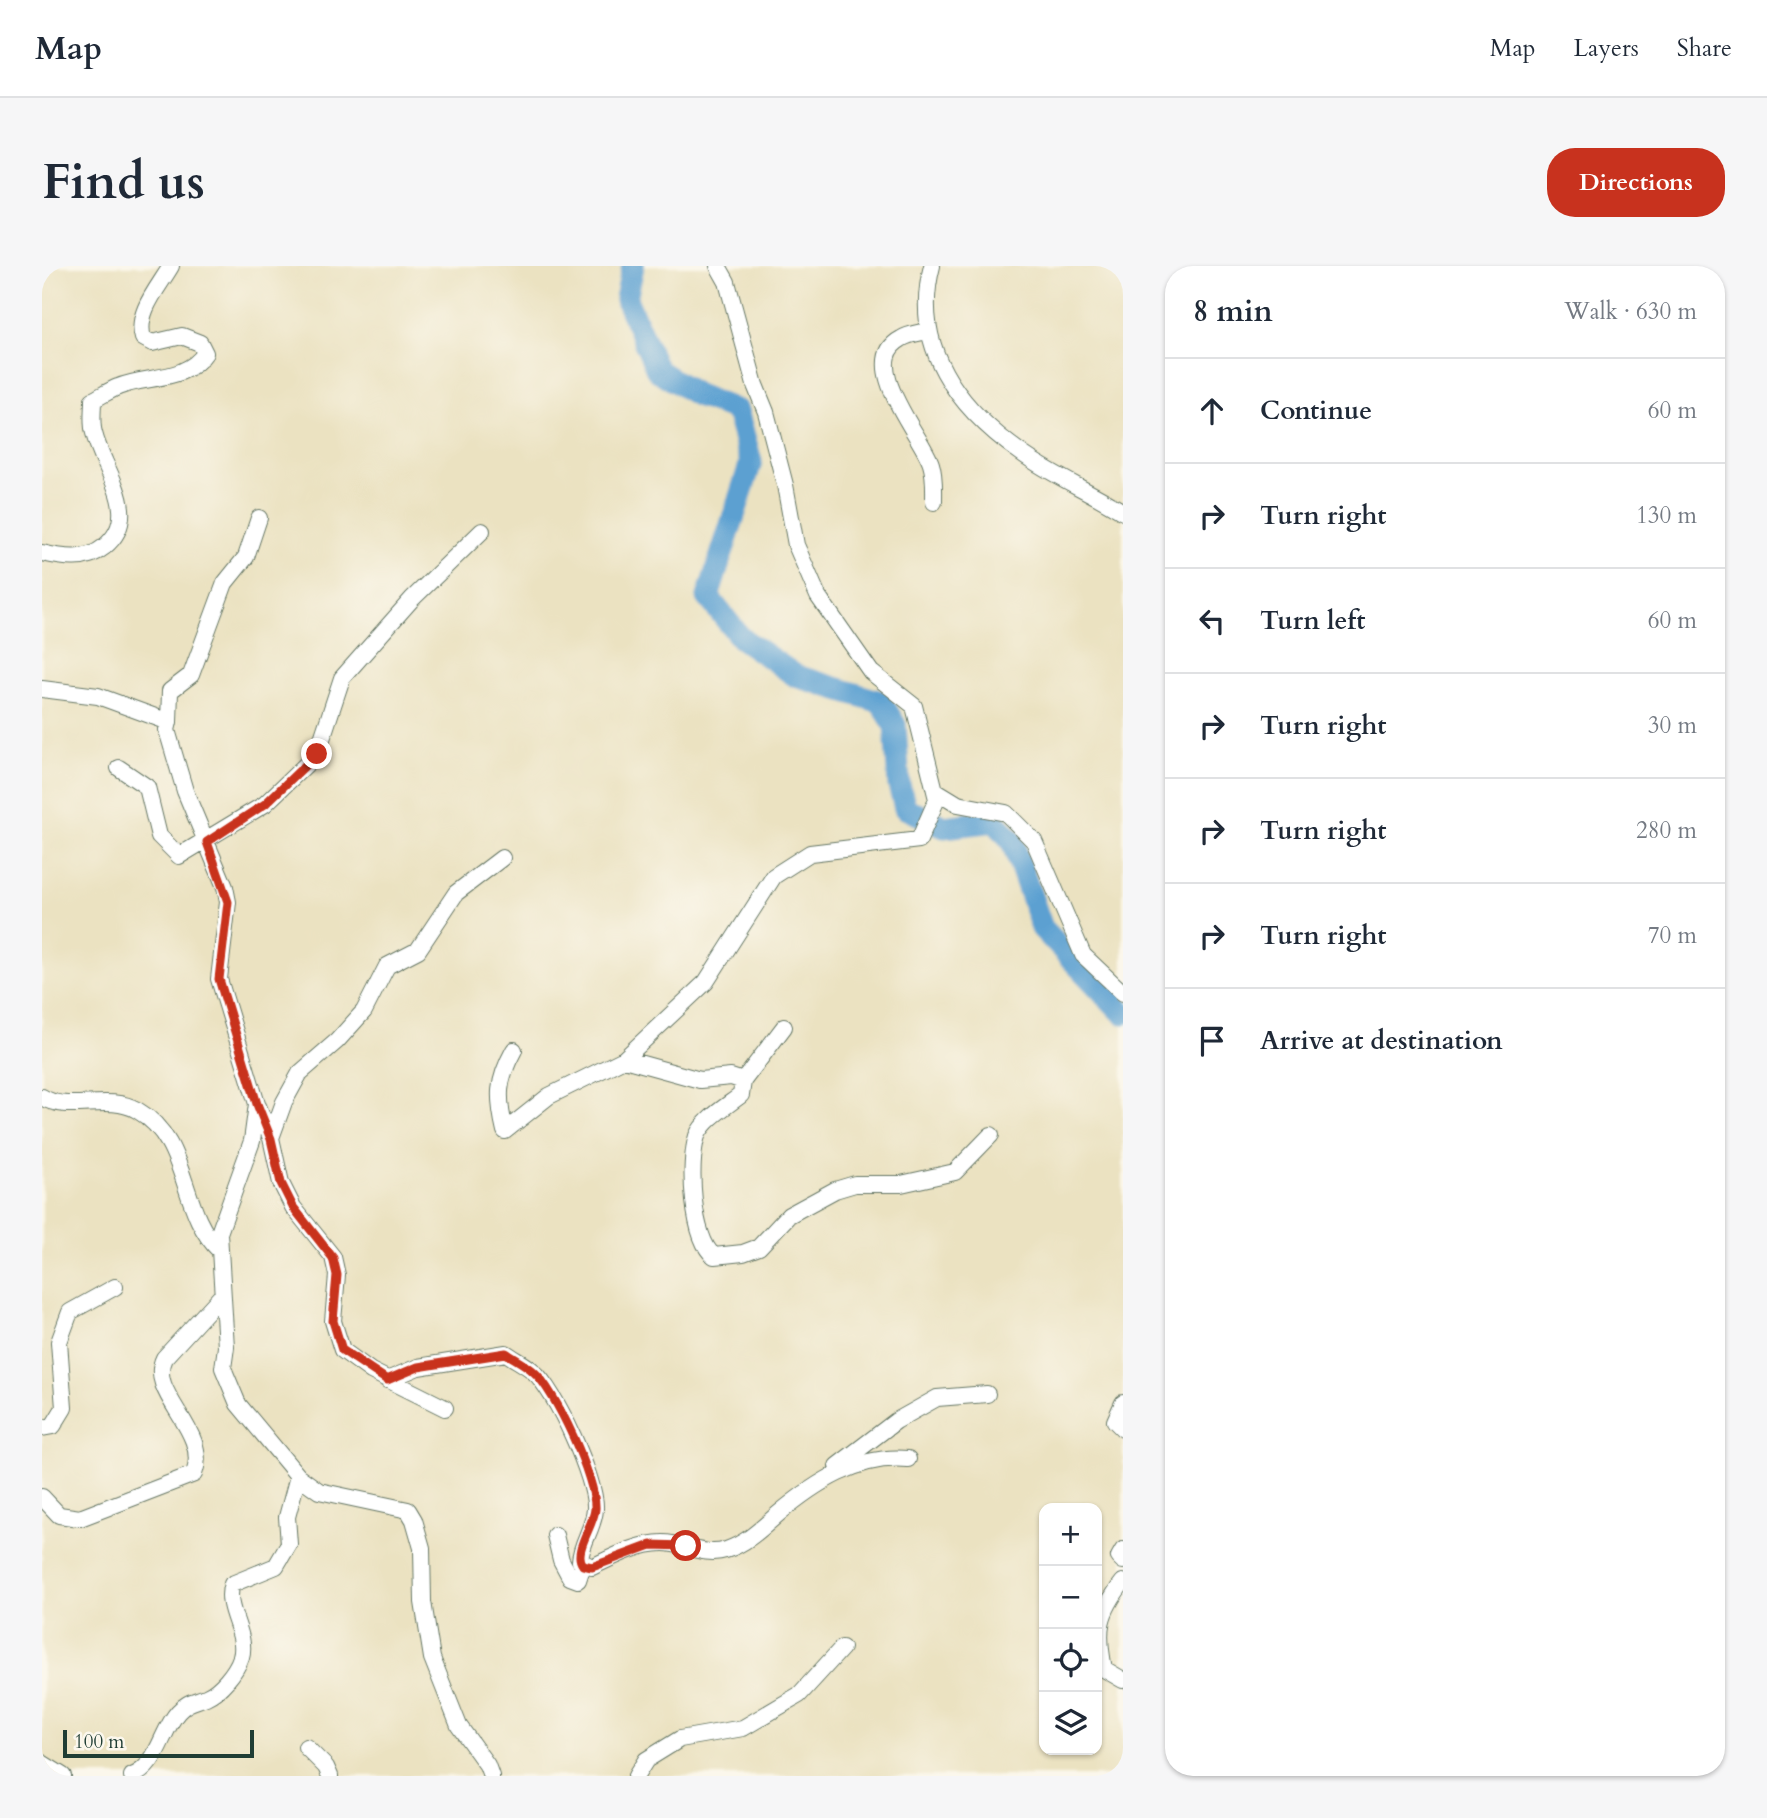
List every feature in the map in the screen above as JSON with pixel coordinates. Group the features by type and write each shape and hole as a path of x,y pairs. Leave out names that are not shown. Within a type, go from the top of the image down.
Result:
{"street":[{"path":"42,553 79,558 97,552 116,537 122,525 119,497 93,431 93,400 120,386 159,380 199,361 205,352 200,343 182,336 152,343 143,338 140,328 145,309 171,266"},
{"path":"514,1049 504,1068 498,1098 505,1131 549,1096 624,1059 706,982 774,876 810,853 919,840 936,794 914,706 871,672 818,596 796,545 785,485 766,412 755,386 727,282 718,266"},
{"path":"932,266 928,282 927,331 939,367 976,416 1020,453 1123,512"},
{"path":"927,331 900,339 889,350 886,360 890,387 931,462 934,502"},
{"path":"258,518 246,557 225,583 191,675 170,691 167,730 186,791 228,902 219,979 257,1104 271,1139 281,1183 293,1207 333,1258 337,1275 333,1321 342,1350 387,1380 445,1408"},
{"path":"119,768 147,788 159,836 179,856 207,842 265,804 317,754 342,678 412,599 482,531"},
{"path":"42,689 98,696 169,722"},
{"path":"936,794 958,804 1006,813 1034,841 1083,956 1123,993"},
{"path":"271,1139 284,1101 300,1073 337,1041 364,1011 387,966 418,950 442,909 456,893 502,859"},
{"path":"784,1027 743,1081 741,1095 711,1119 697,1136 694,1169 696,1224 704,1248 714,1256 743,1253 759,1247 789,1215 835,1190 855,1184 901,1184 955,1172 991,1135"},
{"path":"624,1059 700,1080 731,1077 743,1081"},
{"path":"42,1097 52,1103 101,1102 136,1109 169,1138 205,1236 220,1251"},
{"path":"257,1104 253,1141 219,1233 226,1347 223,1368 238,1404 298,1476 319,1491 408,1510 414,1520 422,1548 423,1602 432,1658 459,1726 487,1765 491,1776"},
{"path":"42,1428 53,1426 64,1408 59,1342 70,1312 115,1287"},
{"path":"42,1497 59,1515 80,1518 194,1474 197,1465 194,1445 186,1422 163,1386 159,1368 164,1358 222,1295"},
{"path":"387,1380 418,1367 506,1353 534,1372 553,1396 592,1488 595,1508 580,1553 583,1565 578,1580 570,1577 555,1535"},
{"path":"583,1565 592,1567 621,1554 662,1543 703,1552 723,1551 748,1540 818,1485 845,1459 896,1421 937,1398 988,1394"},
{"path":"1123,1403 1115,1421 1123,1429"},
{"path":"818,1485 857,1463 889,1457 908,1459"},
{"path":"132,1776 152,1760 170,1721 187,1702 207,1697 233,1674 241,1655 241,1642 228,1593 232,1584 276,1566 289,1544 287,1517 298,1476"},
{"path":"1123,1550 1119,1557 1123,1561"},
{"path":"1123,1582 1105,1606 1098,1642 1104,1669 1123,1680"},
{"path":"636,1776 646,1760 680,1738 743,1728 799,1695 842,1648"},
{"path":"306,1747 326,1767 330,1776"},
{"path":"42,1763 63,1776"}],"waterway":[{"path":"633,266 626,299 657,370 697,395 737,411 751,462 708,597 741,638 796,676 881,702 895,725 899,785 905,808 944,827 995,821 1012,841 1042,928 1123,1013"}],"route":[{"path":"317,754 265,804 207,842 225,887 228,902 219,979 257,1104 271,1139 281,1183 293,1207 333,1258 337,1275 333,1321 342,1350 387,1380 418,1367 506,1353 534,1372 553,1396 582,1458 592,1488 595,1508 589,1534 580,1553 583,1565 592,1567 651,1545 662,1543 686,1546"}]}
